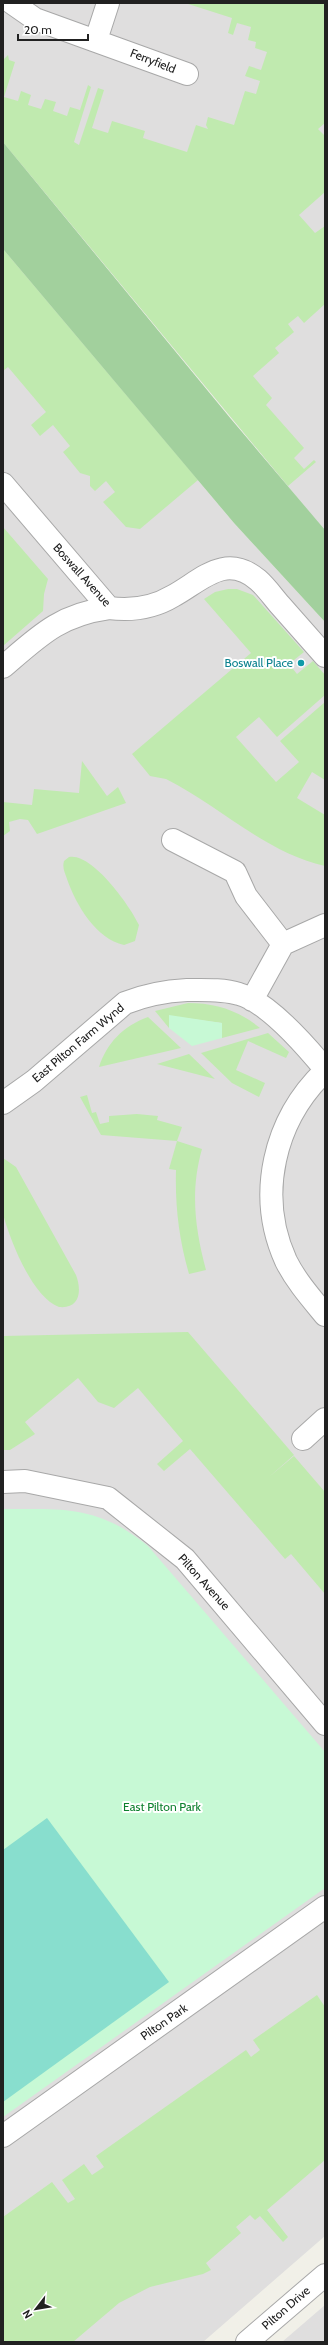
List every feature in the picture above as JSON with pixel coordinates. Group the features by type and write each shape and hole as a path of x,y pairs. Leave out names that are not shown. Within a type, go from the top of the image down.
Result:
{"street":[{"name":"Ferryfield","path":"12,3 35,19 187,74"},
{"path":"96,40 108,3"},
{"name":"Boswall Avenue","path":"3,484 109,608 129,611 154,605 174,596 202,576 226,569 248,574 258,580 325,656"},
{"path":"3,666 47,629 59,622 93,610 109,608"},
{"path":"173,840 235,872 246,896 283,944"},
{"path":"252,1000 283,944 325,925"},
{"name":"East Pilton Farm Wynd","path":"3,1103 34,1081 115,1011 135,999 176,991 203,990 239,994 252,1000 304,1044 325,1070"},
{"path":"325,1070 308,1090 286,1125 274,1159 271,1190 274,1222 286,1260 297,1280 325,1315"},
{"path":"303,1439 325,1419"},
{"name":"Pilton Avenue","path":"3,1482 25,1481 108,1498 185,1558 325,1724"},
{"name":"Pilton Park","path":"3,2136 325,1907"},
{"name":"Pilton Drive","path":"247,2342 325,2275"}],"shaded area":[{"path":"3,3 325,3 325,531 3,142"},
{"path":"3,249 234,523 325,622 325,2236 203,2342 3,2342"},
{"path":"47,1818 169,1982 3,2102 3,1850"},
{"path":"325,2305 325,2342 282,2342"}],"green space":[{"path":"185,3 325,3 325,123 318,129 325,136 325,192 299,215 315,233 325,226 325,304 304,323 298,316 288,324 294,332 275,348 279,353 253,376 272,398 266,405 304,448 294,458 304,469 314,460 316,462 288,486 3,142 3,60 8,55 9,60 15,62 4,97 18,101 21,91 31,95 28,105 41,109 45,99 56,102 53,111 67,116 70,107 80,110 88,85 91,87 74,142 79,145 98,88 104,90 92,128 108,133 112,121 145,131 143,138 187,152 196,125 208,129 206,125 208,117 234,125 245,91 256,94 260,81 245,76 249,66 261,70 267,52 255,48 256,42 248,40 251,27 237,23 233,35 228,33 232,18"},
{"path":"3,142 231,419 325,530 325,622 234,523 3,249"},
{"path":"3,249 198,480 140,529 126,527 103,502 115,492 106,481 95,491 90,486 90,476 80,473 63,452 70,446 53,425 40,436 31,425 46,412 8,367 3,371"},
{"path":"3,527 48,579 44,594 43,611 3,646"},
{"path":"228,589 237,589 253,595 304,652 289,664 297,674 313,661 325,675 325,695 277,737 259,717 236,737 276,782 299,762 280,741 325,702 325,780 312,772 297,798 325,815 325,866 282,850 262,839 186,790 166,779 150,776 132,754 251,653 204,599 215,592"},
{"path":"82,761 107,796 118,787 126,803 37,834 28,820 20,819 9,822 10,831 3,836 3,802 32,805 34,789 79,793"},
{"path":"69,857 78,858 89,863 110,882 128,906 139,925 135,941 124,945 114,942 105,936 88,920 71,889 65,873 63,866 64,861"},
{"path":"188,1003 208,1004 235,1012 260,1028 222,1038 222,1023 169,1016 169,1028 155,1011"},
{"path":"169,1015 222,1023 222,1038 192,1046 169,1028"},
{"path":"148,1017 181,1048 99,1067 102,1058 117,1036 131,1025"},
{"path":"268,1033 289,1052 286,1058 248,1041 236,1070 265,1083 259,1097 232,1083 201,1053"},
{"path":"189,1054 215,1079 157,1064"},
{"path":"87,1095 92,1113 96,1112 100,1124 109,1122 109,1116 137,1114 158,1116 157,1120 182,1127 177,1141 101,1135 80,1097"},
{"path":"177,1141 202,1149 196,1180 195,1210 199,1239 206,1270 189,1274 178,1223 176,1170 169,1169"},
{"path":"3,1158 16,1167 76,1275 79,1293 78,1298 71,1305 59,1307 49,1301 31,1280 17,1252 3,1214"},
{"path":"188,1332 294,1455 269,1477 294,1456 325,1492 325,1594 291,1554 285,1559 190,1449 164,1471 157,1464 183,1441 138,1388 114,1408 98,1402 78,1378 25,1422 35,1434 10,1450 3,1450 3,1336"},
{"name":"East Pilton Park","path":"3,1509 63,1510 96,1516 113,1523 148,1546 325,1752 325,1888 3,2117"},
{"path":"317,1995 325,2007 325,2160 267,2210 288,2237 283,2242 260,2216 255,2220 250,2215 236,2227 241,2233 206,2263 211,2270 203,2274 150,2287 119,2303 73,2342 3,2342 3,2217 52,2182 68,2203 75,2199 62,2180 84,2164 92,2175 104,2167 96,2156 246,2050 251,2057 260,2050 253,2040"}],"place":[{"name":"Boswall Place","path":"301,663"}]}
